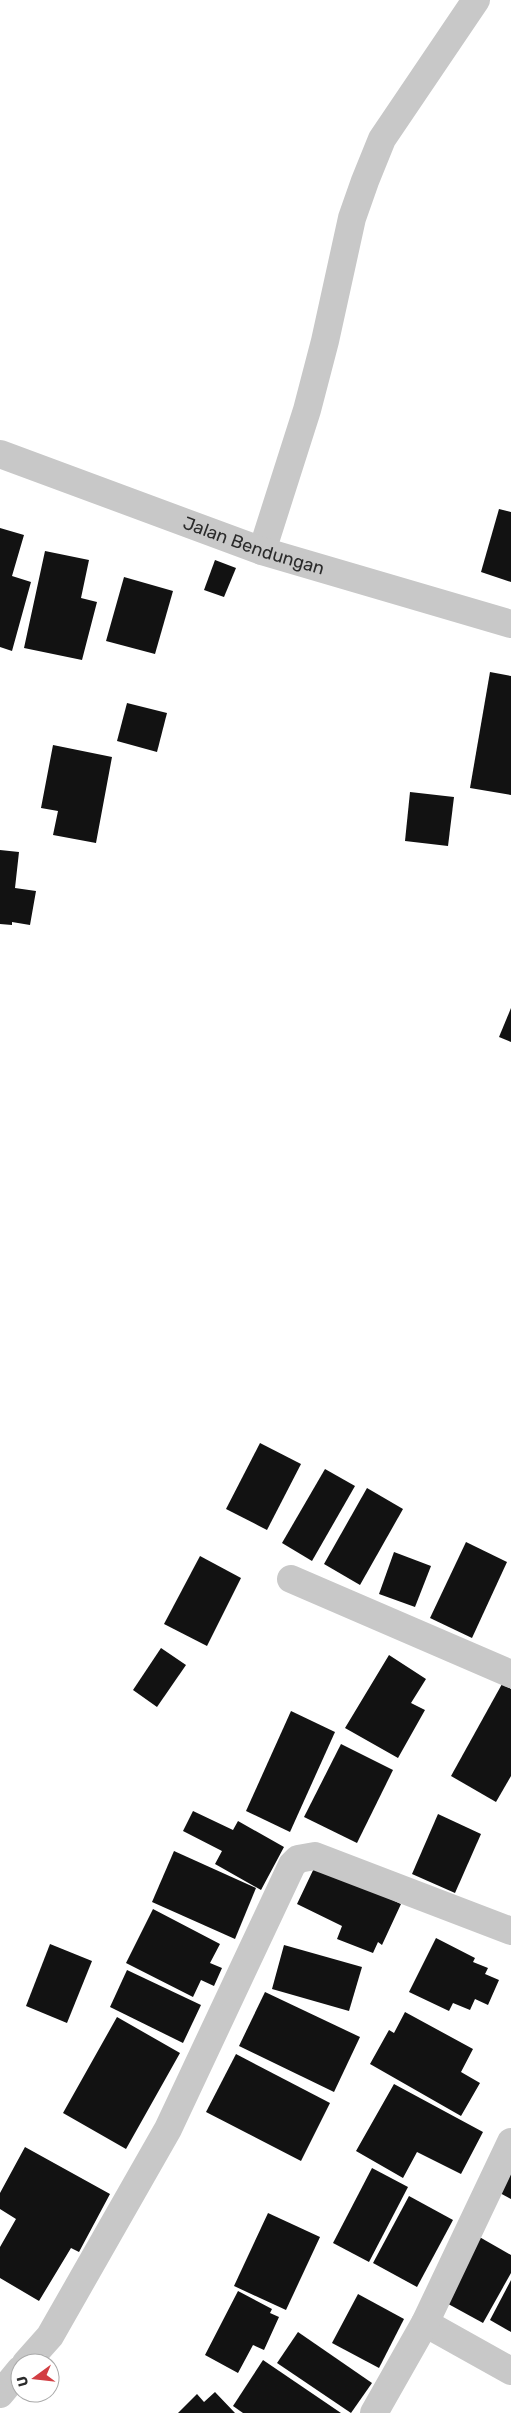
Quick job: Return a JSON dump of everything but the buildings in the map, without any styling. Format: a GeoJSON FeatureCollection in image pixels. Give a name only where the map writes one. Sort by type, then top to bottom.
{"type":"FeatureCollection","features":[{"type":"Feature","properties":{"kind":"street"},"geometry":{"type":"LineString","coordinates":[[262,550],[307,410],[325,341],[352,218],[365,181],[382,140],[476,0]]}},
{"type":"Feature","properties":{"kind":"street","name":"Jalan Bendungan"},"geometry":{"type":"LineString","coordinates":[[0,454],[262,550],[511,624]]}},
{"type":"Feature","properties":{"kind":"street"},"geometry":{"type":"LineString","coordinates":[[291,1579],[511,1674]]}},
{"type":"Feature","properties":{"kind":"street"},"geometry":{"type":"LineString","coordinates":[[35,2353],[50,2336],[168,2129],[288,1874],[298,1859],[315,1856],[511,1931]]}},
{"type":"Feature","properties":{"kind":"street"},"geometry":{"type":"LineString","coordinates":[[374,2413],[425,2323],[511,2142]]}},
{"type":"Feature","properties":{"kind":"street"},"geometry":{"type":"LineString","coordinates":[[425,2323],[511,2371]]}},
{"type":"Feature","properties":{"kind":"street"},"geometry":{"type":"LineString","coordinates":[[0,2394],[10,2382]]}}]}
